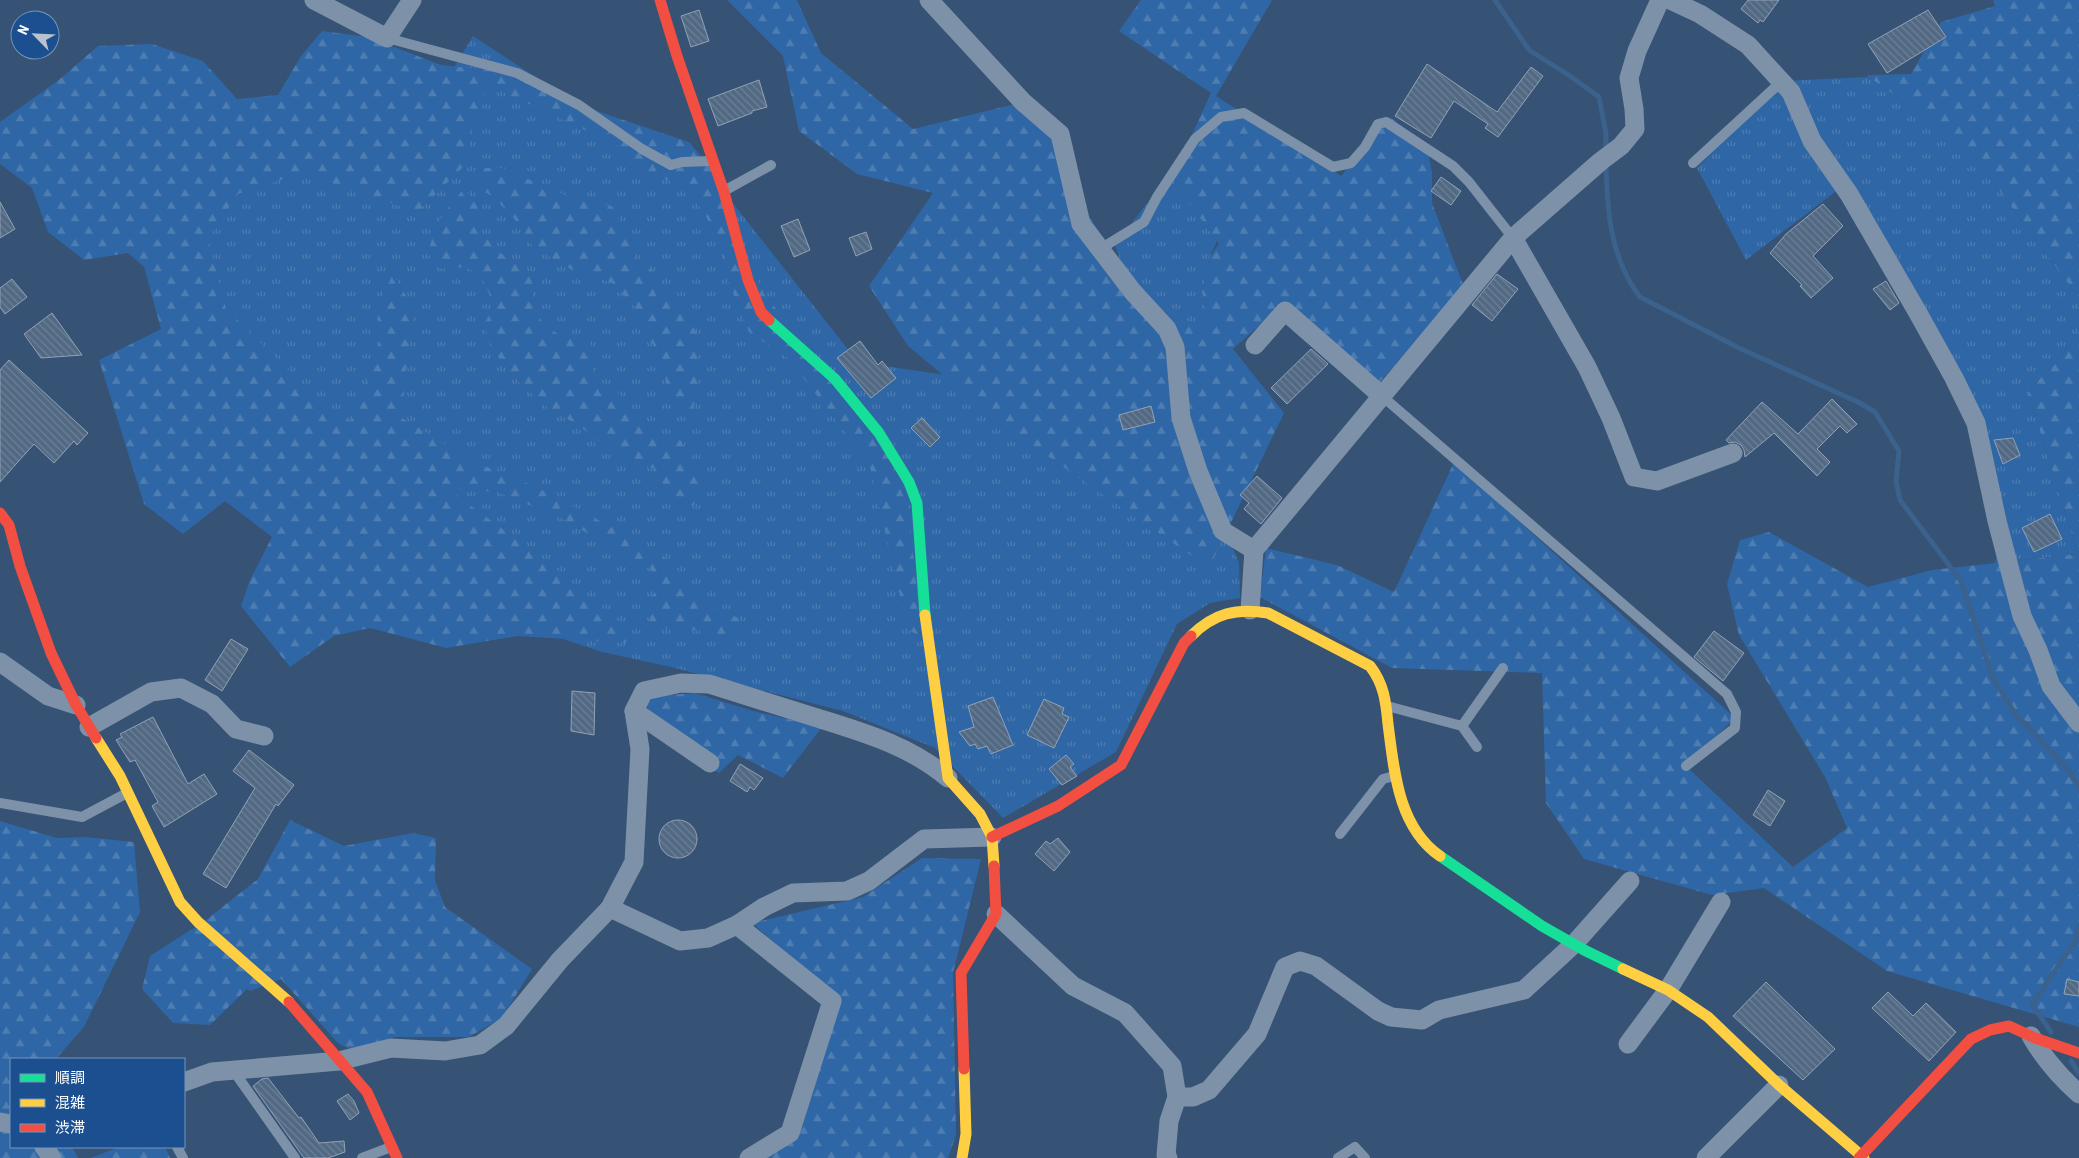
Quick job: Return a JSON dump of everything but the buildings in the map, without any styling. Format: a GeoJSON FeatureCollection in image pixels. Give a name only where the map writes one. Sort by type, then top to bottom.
{"type":"FeatureCollection","features":[{"type":"Feature","properties":{"kind":"street"},"geometry":{"type":"LineString","coordinates":[[314,0],[387,38],[412,0]]}},
{"type":"Feature","properties":{"kind":"street"},"geometry":{"type":"LineString","coordinates":[[660,0],[676,56],[724,192],[748,280],[761,312],[835,379],[879,434],[909,482],[917,503],[925,617],[948,778]]}},
{"type":"Feature","properties":{"kind":"street"},"geometry":{"type":"LineString","coordinates":[[929,0],[1023,102],[1060,134],[1081,224],[1133,292],[1167,329],[1175,347],[1181,418],[1198,471],[1223,531],[1254,550]]}},
{"type":"Feature","properties":{"kind":"street"},"geometry":{"type":"LineString","coordinates":[[1250,610],[1254,550],[1513,238],[1601,161],[1621,146],[1635,129],[1629,78],[1637,51],[1660,0]]}},
{"type":"Feature","properties":{"kind":"street"},"geometry":{"type":"LineString","coordinates":[[1670,0],[1700,14],[1748,45],[1791,92],[1812,141],[1850,194],[1918,313],[1976,422],[1997,521],[2022,616],[2038,650],[2051,686],[2079,723]]}},
{"type":"Feature","properties":{"kind":"street"},"geometry":{"type":"LineString","coordinates":[[1513,238],[1587,368],[1611,418],[1634,477],[1657,481],[1733,453]]}},
{"type":"Feature","properties":{"kind":"street"},"geometry":{"type":"LineString","coordinates":[[1256,345],[1285,311],[1382,396]]}},
{"type":"Feature","properties":{"kind":"street"},"geometry":{"type":"LineString","coordinates":[[0,513],[9,525],[20,566],[51,653],[76,705],[120,776],[180,902],[198,922],[288,1000],[367,1092],[398,1158]]}},
{"type":"Feature","properties":{"kind":"street"},"geometry":{"type":"LineString","coordinates":[[610,908],[680,941],[708,938],[737,925],[764,907],[793,893],[847,891],[869,881],[924,840],[992,837],[1058,806],[1121,765],[1184,642],[1202,625],[1224,613],[1250,610],[1268,613],[1370,666],[1378,676],[1384,690],[1395,775],[1407,816],[1419,837],[1436,853],[1507,904],[1574,944],[1668,990],[1708,1017],[1779,1085],[1862,1157],[1971,1038],[1990,1030],[2009,1026],[2076,1052]]}},
{"type":"Feature","properties":{"kind":"street"},"geometry":{"type":"LineString","coordinates":[[0,662],[48,696],[76,705]]}},
{"type":"Feature","properties":{"kind":"street"},"geometry":{"type":"LineString","coordinates":[[185,1082],[212,1072],[340,1061],[391,1048],[444,1051],[480,1045],[506,1026],[560,960],[610,908],[634,862],[640,749],[634,712],[644,691],[681,683],[709,684],[870,734],[911,752],[932,764],[948,778],[980,814],[992,837],[996,914],[961,973],[966,1134],[962,1158]]}},
{"type":"Feature","properties":{"kind":"street"},"geometry":{"type":"LineString","coordinates":[[89,727],[151,692],[181,688],[212,704],[236,730],[264,736]]}},
{"type":"Feature","properties":{"kind":"street"},"geometry":{"type":"LineString","coordinates":[[634,712],[710,763]]}},
{"type":"Feature","properties":{"kind":"street"},"geometry":{"type":"LineString","coordinates":[[1177,1096],[1193,1097],[1209,1090],[1257,1034],[1285,967],[1300,961],[1316,966],[1378,1011],[1391,1017],[1422,1020],[1439,1010],[1524,990],[1574,944],[1630,881]]}},
{"type":"Feature","properties":{"kind":"street"},"geometry":{"type":"LineString","coordinates":[[1628,1044],[1668,990],[1721,902]]}},
{"type":"Feature","properties":{"kind":"street"},"geometry":{"type":"LineString","coordinates":[[996,914],[1073,986],[1125,1013],[1172,1066],[1177,1096],[1169,1120],[1166,1154],[1168,1158]]}},
{"type":"Feature","properties":{"kind":"street"},"geometry":{"type":"LineString","coordinates":[[737,925],[832,1001],[790,1133],[749,1158]]}},
{"type":"Feature","properties":{"kind":"street"},"geometry":{"type":"LineString","coordinates":[[2039,1039],[2058,1075],[2079,1094]]}},
{"type":"Feature","properties":{"kind":"street"},"geometry":{"type":"LineString","coordinates":[[1706,1158],[1779,1085]]}},
{"type":"Feature","properties":{"kind":"lane"},"geometry":{"type":"LineString","coordinates":[[387,38],[517,72],[579,105],[642,148],[671,165],[682,162],[712,161]]}},
{"type":"Feature","properties":{"kind":"lane"},"geometry":{"type":"LineString","coordinates":[[1693,163],[1782,82]]}},
{"type":"Feature","properties":{"kind":"lane"},"geometry":{"type":"LineString","coordinates":[[1100,249],[1144,222],[1157,197],[1195,140],[1221,117],[1244,113],[1333,167],[1351,163],[1365,147],[1378,124],[1386,122],[1453,166],[1469,182],[1513,238]]}},
{"type":"Feature","properties":{"kind":"lane"},"geometry":{"type":"LineString","coordinates":[[724,192],[771,165]]}},
{"type":"Feature","properties":{"kind":"lane"},"geometry":{"type":"LineString","coordinates":[[1382,396],[1727,694],[1736,712],[1736,728],[1686,766]]}},
{"type":"Feature","properties":{"kind":"lane"},"geometry":{"type":"LineString","coordinates":[[1462,726],[1503,668]]}},
{"type":"Feature","properties":{"kind":"lane"},"geometry":{"type":"LineString","coordinates":[[1386,706],[1462,726],[1477,747]]}},
{"type":"Feature","properties":{"kind":"lane"},"geometry":{"type":"LineString","coordinates":[[1340,834],[1383,779],[1395,775]]}},
{"type":"Feature","properties":{"kind":"lane"},"geometry":{"type":"LineString","coordinates":[[0,803],[82,817],[128,792]]}},
{"type":"Feature","properties":{"kind":"lane"},"geometry":{"type":"LineString","coordinates":[[233,1070],[295,1158]]}},
{"type":"Feature","properties":{"kind":"lane"},"geometry":{"type":"LineString","coordinates":[[362,1158],[393,1147]]}},
{"type":"Feature","properties":{"kind":"lane"},"geometry":{"type":"LineString","coordinates":[[1338,1158],[1355,1147],[1366,1158]]}},
{"type":"Feature","properties":{"kind":"green space"},"geometry":{"type":"Polygon","coordinates":[[[727,0],[797,0],[821,53],[913,129],[1023,102],[1060,134],[1088,215],[1169,335],[1167,329],[1209,321],[1202,292],[1210,256],[1219,244],[1169,175],[1180,161],[1211,93],[1119,31],[1141,0],[1272,0],[1216,96],[1341,176],[1390,117],[1427,145],[1432,173],[1432,203],[1464,287],[1379,383],[1280,307],[1233,349],[1284,413],[1209,568],[1003,425],[908,346],[869,286],[933,193],[857,174],[799,131],[783,56],[727,0]]]}},
{"type":"Feature","properties":{"kind":"green space"},"geometry":{"type":"Polygon","coordinates":[[[1993,0],[2079,0],[2079,298],[1965,144],[1866,75],[1911,74],[1941,22],[1995,6],[1993,0]]]}},
{"type":"Feature","properties":{"kind":"green space"},"geometry":{"type":"Polygon","coordinates":[[[322,31],[368,37],[441,65],[517,73],[579,105],[689,142],[711,168],[764,294],[879,433],[908,508],[922,637],[908,630],[869,463],[789,359],[749,332],[729,283],[718,234],[685,186],[653,175],[619,146],[488,85],[473,125],[466,164],[418,212],[339,186],[307,171],[238,194],[208,238],[226,309],[326,406],[351,421],[379,348],[378,306],[393,274],[414,309],[405,376],[402,418],[475,462],[538,488],[662,554],[690,595],[740,619],[743,638],[689,629],[654,628],[643,606],[662,584],[651,570],[561,518],[497,492],[448,489],[545,560],[629,630],[626,643],[518,636],[446,648],[370,628],[334,636],[290,667],[241,606],[250,580],[272,537],[225,501],[183,534],[144,504],[99,360],[161,329],[144,267],[128,253],[84,260],[48,232],[32,188],[0,164],[0,122],[60,79],[98,46],[152,44],[203,61],[237,99],[278,95],[301,56],[322,31]]]}},
{"type":"Feature","properties":{"kind":"green space"},"geometry":{"type":"Polygon","coordinates":[[[473,36],[595,116],[724,192],[858,362],[986,381],[1205,480],[1239,563],[1240,598],[1210,603],[1177,624],[1116,752],[1003,818],[935,748],[843,711],[671,667],[602,652],[333,562],[157,278],[245,140],[423,118],[473,36]]]}},
{"type":"Feature","properties":{"kind":"green space"},"geometry":{"type":"Polygon","coordinates":[[[1869,77],[1965,144],[2079,298],[2079,335],[2028,392],[2078,554],[1995,563],[2002,530],[1975,401],[1843,186],[1746,260],[1697,168],[1782,81],[1869,77]]]}},
{"type":"Feature","properties":{"kind":"green space"},"geometry":{"type":"Polygon","coordinates":[[[478,168],[503,168],[570,197],[613,207],[637,260],[656,272],[691,321],[698,338],[696,376],[700,392],[690,413],[675,405],[649,334],[637,310],[612,283],[572,270],[533,247],[513,217],[492,196],[479,189],[478,168]]]}},
{"type":"Feature","properties":{"kind":"green space"},"geometry":{"type":"Polygon","coordinates":[[[1169,175],[1217,241],[1210,256],[1202,292],[1209,321],[1168,332],[1122,265],[1115,245],[1169,175]]]}},
{"type":"Feature","properties":{"kind":"green space"},"geometry":{"type":"Polygon","coordinates":[[[464,189],[480,207],[477,229],[503,255],[531,273],[533,296],[542,324],[563,337],[589,335],[594,357],[593,376],[620,395],[649,433],[678,436],[705,487],[693,506],[672,494],[648,462],[626,463],[577,424],[551,411],[519,382],[491,348],[484,324],[494,307],[482,280],[471,270],[453,267],[441,269],[429,254],[433,235],[441,218],[464,189]]]}},
{"type":"Feature","properties":{"kind":"green space"},"geometry":{"type":"Polygon","coordinates":[[[2079,335],[2079,1027],[1887,971],[1764,888],[1712,895],[1584,859],[1546,803],[1542,673],[1392,668],[1260,597],[1266,548],[1337,565],[1394,592],[1454,462],[1735,718],[1686,766],[1793,867],[1847,828],[1825,777],[1739,635],[1727,584],[1740,540],[1769,532],[1868,587],[1932,570],[2078,554],[2028,392],[2079,335]]]}},
{"type":"Feature","properties":{"kind":"green space"},"geometry":{"type":"Polygon","coordinates":[[[695,693],[753,711],[822,727],[783,778],[738,755],[719,773],[649,726],[647,701],[658,696],[695,693]]]}},
{"type":"Feature","properties":{"kind":"green space"},"geometry":{"type":"Polygon","coordinates":[[[290,820],[344,846],[413,833],[436,838],[435,880],[445,907],[532,969],[502,1018],[469,1037],[394,1037],[353,1051],[338,1043],[281,979],[250,991],[247,989],[210,1025],[173,1023],[142,989],[150,956],[206,920],[258,879],[290,820]]]}},
{"type":"Feature","properties":{"kind":"green space"},"geometry":{"type":"Polygon","coordinates":[[[0,821],[57,838],[85,837],[134,842],[140,912],[84,1027],[57,1058],[10,1058],[10,1148],[73,1148],[78,1158],[0,1158],[0,821]]]}},
{"type":"Feature","properties":{"kind":"green space"},"geometry":{"type":"Polygon","coordinates":[[[922,858],[981,859],[953,973],[956,1135],[948,1158],[766,1158],[794,1141],[840,1001],[752,923],[863,897],[922,858]]]}},
{"type":"Feature","properties":{"kind":"green space"},"geometry":{"type":"Polygon","coordinates":[[[116,1148],[165,1148],[170,1158],[91,1158],[116,1148]]]}},
{"type":"Feature","properties":{"kind":"waterway"},"geometry":{"type":"LineString","coordinates":[[1495,0],[1529,50],[1599,97],[1606,134],[1606,152]]}},
{"type":"Feature","properties":{"kind":"waterway"},"geometry":{"type":"LineString","coordinates":[[1606,163],[1609,216],[1616,250],[1630,282],[1640,297],[1739,348],[1858,402],[1875,412],[1899,451],[1896,481],[1900,500],[1961,581],[1993,678],[2014,712],[2070,772],[2079,787]]}},
{"type":"Feature","properties":{"kind":"waterway"},"geometry":{"type":"LineString","coordinates":[[2051,1032],[2032,1004],[2075,942],[2079,927]]}},
{"type":"Feature","properties":{"kind":"waterway"},"geometry":{"type":"LineString","coordinates":[[2071,1061],[2079,1073]]}},
{"type":"Feature","properties":{"kind":"traffic: fast"},"geometry":{"type":"LineString","coordinates":[[769,320],[835,379],[879,433],[909,482],[917,503],[925,615]]}},
{"type":"Feature","properties":{"kind":"traffic: fast"},"geometry":{"type":"LineString","coordinates":[[1440,856],[1542,926],[1584,950],[1623,969]]}},
{"type":"Feature","properties":{"kind":"traffic: slow"},"geometry":{"type":"LineString","coordinates":[[1191,636],[1208,622],[1226,614],[1246,611],[1268,613],[1370,666],[1384,694],[1400,796],[1415,830],[1426,844],[1440,856]]}},
{"type":"Feature","properties":{"kind":"traffic: slow"},"geometry":{"type":"LineString","coordinates":[[925,615],[948,778],[980,814],[992,837],[994,866]]}},
{"type":"Feature","properties":{"kind":"traffic: slow"},"geometry":{"type":"LineString","coordinates":[[96,738],[120,776],[180,902],[198,922],[289,1002]]}},
{"type":"Feature","properties":{"kind":"traffic: slow"},"geometry":{"type":"LineString","coordinates":[[1623,969],[1668,990],[1708,1017],[1779,1085],[1864,1158]]}},
{"type":"Feature","properties":{"kind":"traffic: slow"},"geometry":{"type":"LineString","coordinates":[[962,1158],[966,1134],[964,1069]]}},
{"type":"Feature","properties":{"kind":"traffic: jam"},"geometry":{"type":"LineString","coordinates":[[660,0],[677,56],[724,192],[748,280],[761,312],[769,320]]}},
{"type":"Feature","properties":{"kind":"traffic: jam"},"geometry":{"type":"LineString","coordinates":[[0,513],[9,525],[20,566],[51,653],[76,705],[96,738]]}},
{"type":"Feature","properties":{"kind":"traffic: jam"},"geometry":{"type":"LineString","coordinates":[[992,837],[1058,806],[1121,765],[1184,643],[1191,636]]}},
{"type":"Feature","properties":{"kind":"traffic: jam"},"geometry":{"type":"LineString","coordinates":[[964,1069],[961,973],[996,914],[994,866]]}},
{"type":"Feature","properties":{"kind":"traffic: jam"},"geometry":{"type":"LineString","coordinates":[[289,1002],[367,1092],[397,1158]]}},
{"type":"Feature","properties":{"kind":"traffic: jam"},"geometry":{"type":"LineString","coordinates":[[1859,1158],[1971,1039],[1990,1030],[2009,1026],[2035,1038],[2079,1053]]}}]}
